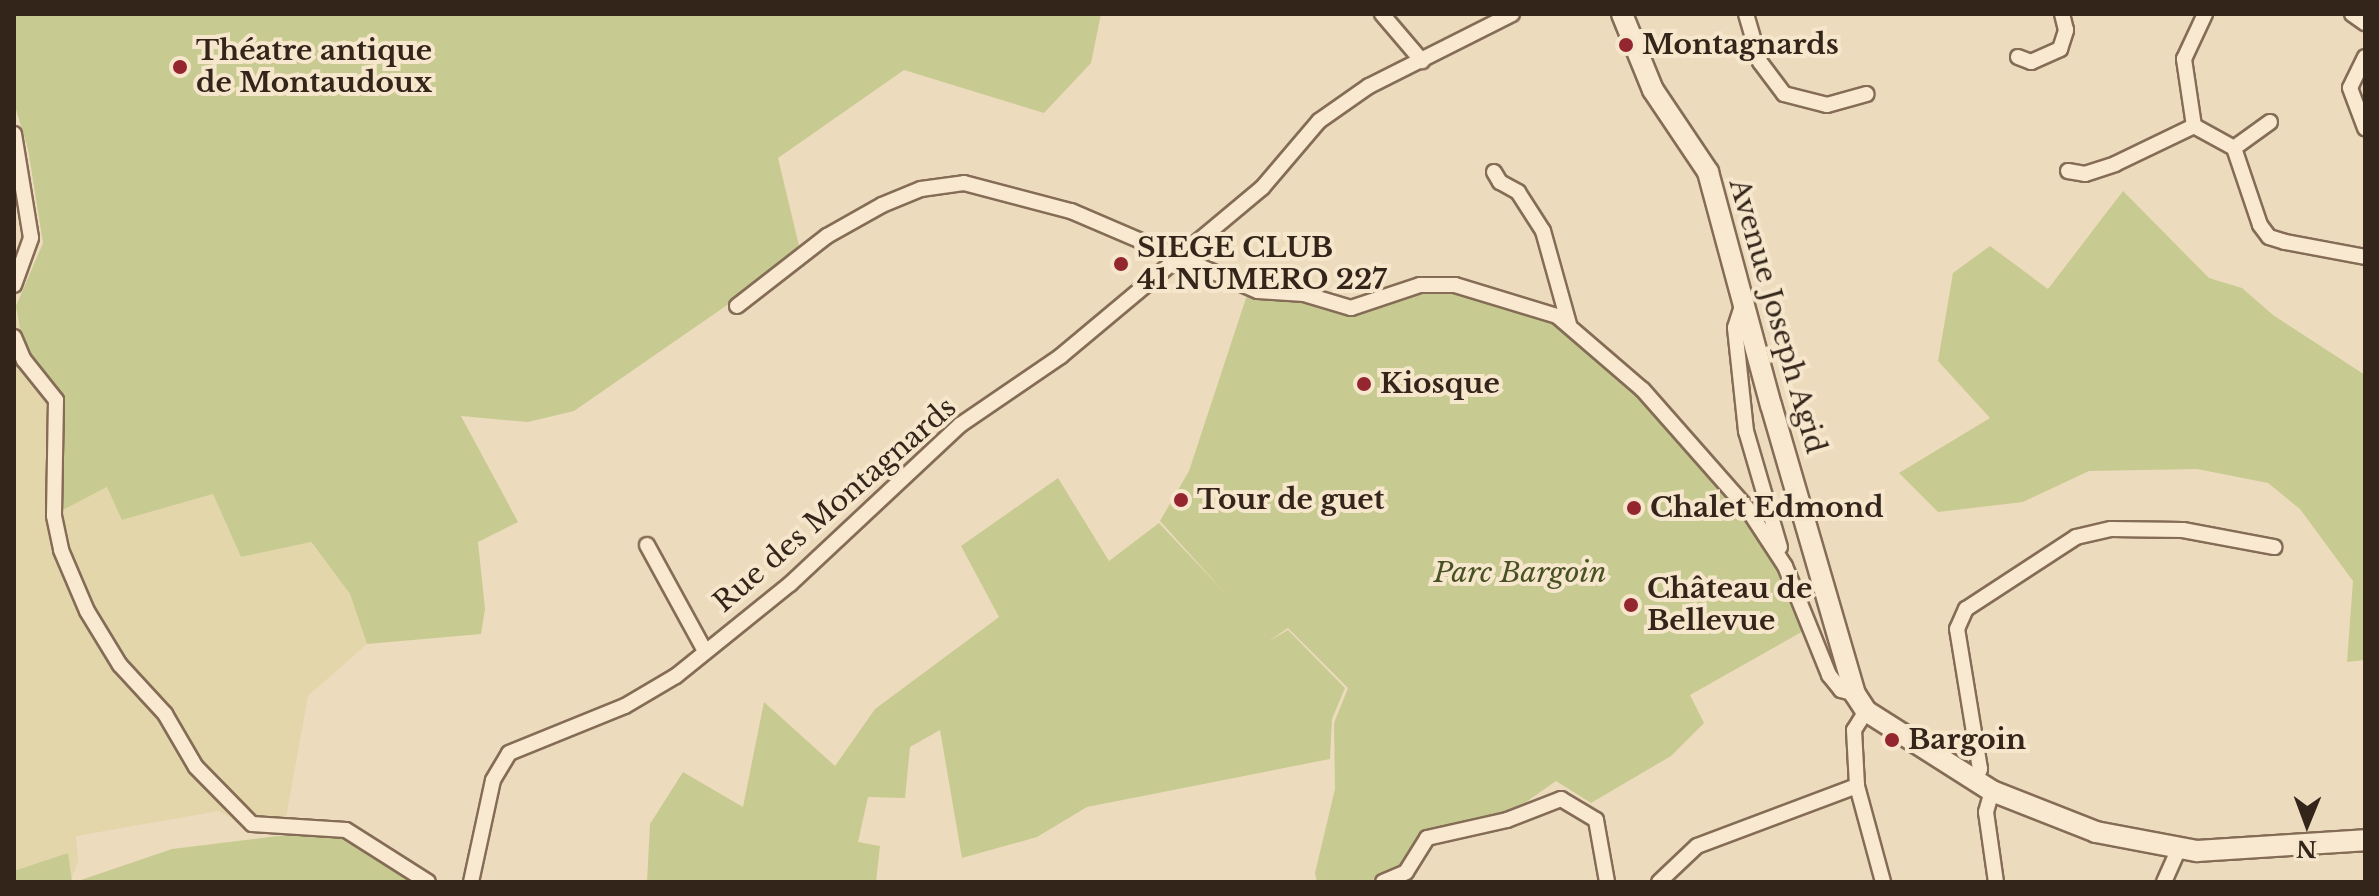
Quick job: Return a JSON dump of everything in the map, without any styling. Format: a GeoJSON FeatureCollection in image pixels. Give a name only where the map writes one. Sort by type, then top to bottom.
{"type":"FeatureCollection","features":[{"type":"Feature","properties":{"kind":"main road","name":"Avenue Joseph Agid"},"geometry":{"type":"LineString","coordinates":[[1622,14],[1653,90],[1708,172],[1860,703]]}},
{"type":"Feature","properties":{"kind":"main road"},"geometry":{"type":"LineString","coordinates":[[1860,703],[1983,786],[2096,832],[2178,850],[2365,840]]}},
{"type":"Feature","properties":{"kind":"street"},"geometry":{"type":"LineString","coordinates":[[1382,14],[1422,61]]}},
{"type":"Feature","properties":{"kind":"street","name":"Rue des Montagnards"},"geometry":{"type":"LineString","coordinates":[[471,882],[493,780],[509,753],[625,706],[676,676],[790,584],[960,425],[1061,356],[1159,277],[1177,257],[1262,188],[1319,121],[1369,86],[1512,14]]}},
{"type":"Feature","properties":{"kind":"street"},"geometry":{"type":"LineString","coordinates":[[1746,14],[1760,62],[1784,94],[1827,105],[1867,94]]}},
{"type":"Feature","properties":{"kind":"street"},"geometry":{"type":"LineString","coordinates":[[2018,57],[2031,62],[2060,49],[2066,30],[2062,14]]}},
{"type":"Feature","properties":{"kind":"street"},"geometry":{"type":"LineString","coordinates":[[2194,126],[2184,59],[2205,14]]}},
{"type":"Feature","properties":{"kind":"street"},"geometry":{"type":"LineString","coordinates":[[2352,14],[2365,23]]}},
{"type":"Feature","properties":{"kind":"street"},"geometry":{"type":"LineString","coordinates":[[2365,57],[2350,88],[2365,128]]}},
{"type":"Feature","properties":{"kind":"street"},"geometry":{"type":"LineString","coordinates":[[2234,148],[2270,122]]}},
{"type":"Feature","properties":{"kind":"street"},"geometry":{"type":"LineString","coordinates":[[2194,126],[2234,148],[2260,225],[2269,237],[2365,257]]}},
{"type":"Feature","properties":{"kind":"street"},"geometry":{"type":"LineString","coordinates":[[2068,171],[2085,174],[2115,164],[2194,126]]}},
{"type":"Feature","properties":{"kind":"street"},"geometry":{"type":"LineString","coordinates":[[14,134],[31,238],[14,285]]}},
{"type":"Feature","properties":{"kind":"street"},"geometry":{"type":"LineString","coordinates":[[1494,172],[1500,182],[1518,192],[1543,231],[1569,324]]}},
{"type":"Feature","properties":{"kind":"street"},"geometry":{"type":"LineString","coordinates":[[737,306],[827,236],[882,205],[921,189],[964,183],[1071,211],[1258,291],[1304,294],[1351,308],[1420,285],[1455,285],[1569,324],[1643,390],[1717,470],[1785,566]]}},
{"type":"Feature","properties":{"kind":"street"},"geometry":{"type":"LineString","coordinates":[[1743,302],[1735,328],[1746,431],[1785,566],[1829,675],[1841,690],[1860,703],[1854,730],[1857,786],[1883,882]]}},
{"type":"Feature","properties":{"kind":"street"},"geometry":{"type":"LineString","coordinates":[[14,337],[24,360],[56,400],[55,528],[87,611],[120,665],[165,714],[196,767],[252,824],[346,830],[428,882]]}},
{"type":"Feature","properties":{"kind":"street"},"geometry":{"type":"LineString","coordinates":[[1996,882],[1957,629],[1966,609],[2076,537],[2111,529],[2183,530],[2274,547]]}},
{"type":"Feature","properties":{"kind":"street"},"geometry":{"type":"LineString","coordinates":[[647,545],[705,651]]}},
{"type":"Feature","properties":{"kind":"street"},"geometry":{"type":"LineString","coordinates":[[1659,882],[1697,846],[1857,786]]}},
{"type":"Feature","properties":{"kind":"street"},"geometry":{"type":"LineString","coordinates":[[1383,882],[1406,872],[1427,838],[1507,820],[1561,799],[1596,820],[1607,882]]}},
{"type":"Feature","properties":{"kind":"street"},"geometry":{"type":"LineString","coordinates":[[2164,882],[2178,850]]}},
{"type":"Feature","properties":{"kind":"shaded area"},"geometry":{"type":"Polygon","coordinates":[[[14,306],[24,352],[62,394],[62,510],[108,487],[123,520],[213,494],[241,557],[310,542],[350,594],[367,644],[308,696],[285,823],[248,829],[219,811],[76,836],[78,862],[70,882],[14,882],[14,306]]]}},
{"type":"Feature","properties":{"kind":"green space"},"geometry":{"type":"Polygon","coordinates":[[[14,14],[1101,14],[1091,63],[1044,113],[904,70],[778,158],[801,254],[574,411],[528,422],[461,416],[518,522],[478,542],[485,609],[481,634],[367,644],[350,594],[311,542],[241,557],[213,494],[122,520],[107,487],[61,511],[62,394],[24,352],[16,306],[43,243],[28,149],[14,103],[14,14]]]}},
{"type":"Feature","properties":{"kind":"green space"},"geometry":{"type":"Polygon","coordinates":[[[2123,191],[2209,278],[2242,288],[2273,315],[2365,375],[2365,660],[2347,662],[2353,581],[2300,509],[2268,483],[2197,469],[2089,471],[2023,502],[1938,512],[1899,473],[1990,418],[1938,361],[1953,273],[1990,246],[2048,289],[2123,191]]]}},
{"type":"Feature","properties":{"kind":"green space","name":"Parc Bargoin"},"geometry":{"type":"Polygon","coordinates":[[[1442,291],[1473,296],[1556,324],[1597,352],[1713,474],[1773,555],[1807,629],[1690,695],[1704,723],[1671,756],[1591,803],[1556,781],[1519,807],[1493,817],[1427,830],[1407,867],[1367,882],[1317,882],[1315,873],[1335,789],[1334,723],[1348,688],[1288,628],[1269,641],[1288,630],[1345,688],[1332,719],[1330,759],[1087,807],[1037,837],[962,858],[940,730],[910,747],[905,798],[868,797],[858,842],[880,846],[876,882],[647,882],[650,824],[683,772],[743,807],[764,702],[835,766],[875,709],[999,617],[961,546],[1058,478],[1109,561],[1159,523],[1225,593],[1160,521],[1189,471],[1247,295],[1300,300],[1354,315],[1414,294],[1442,291]]]}},
{"type":"Feature","properties":{"kind":"green space"},"geometry":{"type":"Polygon","coordinates":[[[326,830],[347,836],[419,882],[75,882],[172,849],[326,830]]]}},
{"type":"Feature","properties":{"kind":"green space"},"geometry":{"type":"Polygon","coordinates":[[[68,853],[72,882],[14,882],[14,871],[68,853]]]}},
{"type":"Feature","properties":{"kind":"place","name":"Montagnards"},"geometry":{"type":"Point","coordinates":[1626,45]}},
{"type":"Feature","properties":{"kind":"place","name":"Théatre antique de Montaudoux"},"geometry":{"type":"Point","coordinates":[180,67]}},
{"type":"Feature","properties":{"kind":"place","name":"SIEGE CLUB 41 NUMERO 227"},"geometry":{"type":"Point","coordinates":[1121,264]}},
{"type":"Feature","properties":{"kind":"place","name":"Kiosque"},"geometry":{"type":"Point","coordinates":[1364,384]}},
{"type":"Feature","properties":{"kind":"place","name":"Tour de guet"},"geometry":{"type":"Point","coordinates":[1181,500]}},
{"type":"Feature","properties":{"kind":"place","name":"Chalet Edmond"},"geometry":{"type":"Point","coordinates":[1634,508]}},
{"type":"Feature","properties":{"kind":"place","name":"Château de Bellevue"},"geometry":{"type":"Point","coordinates":[1631,605]}},
{"type":"Feature","properties":{"kind":"place","name":"Bargoin"},"geometry":{"type":"Point","coordinates":[1892,740]}}]}
